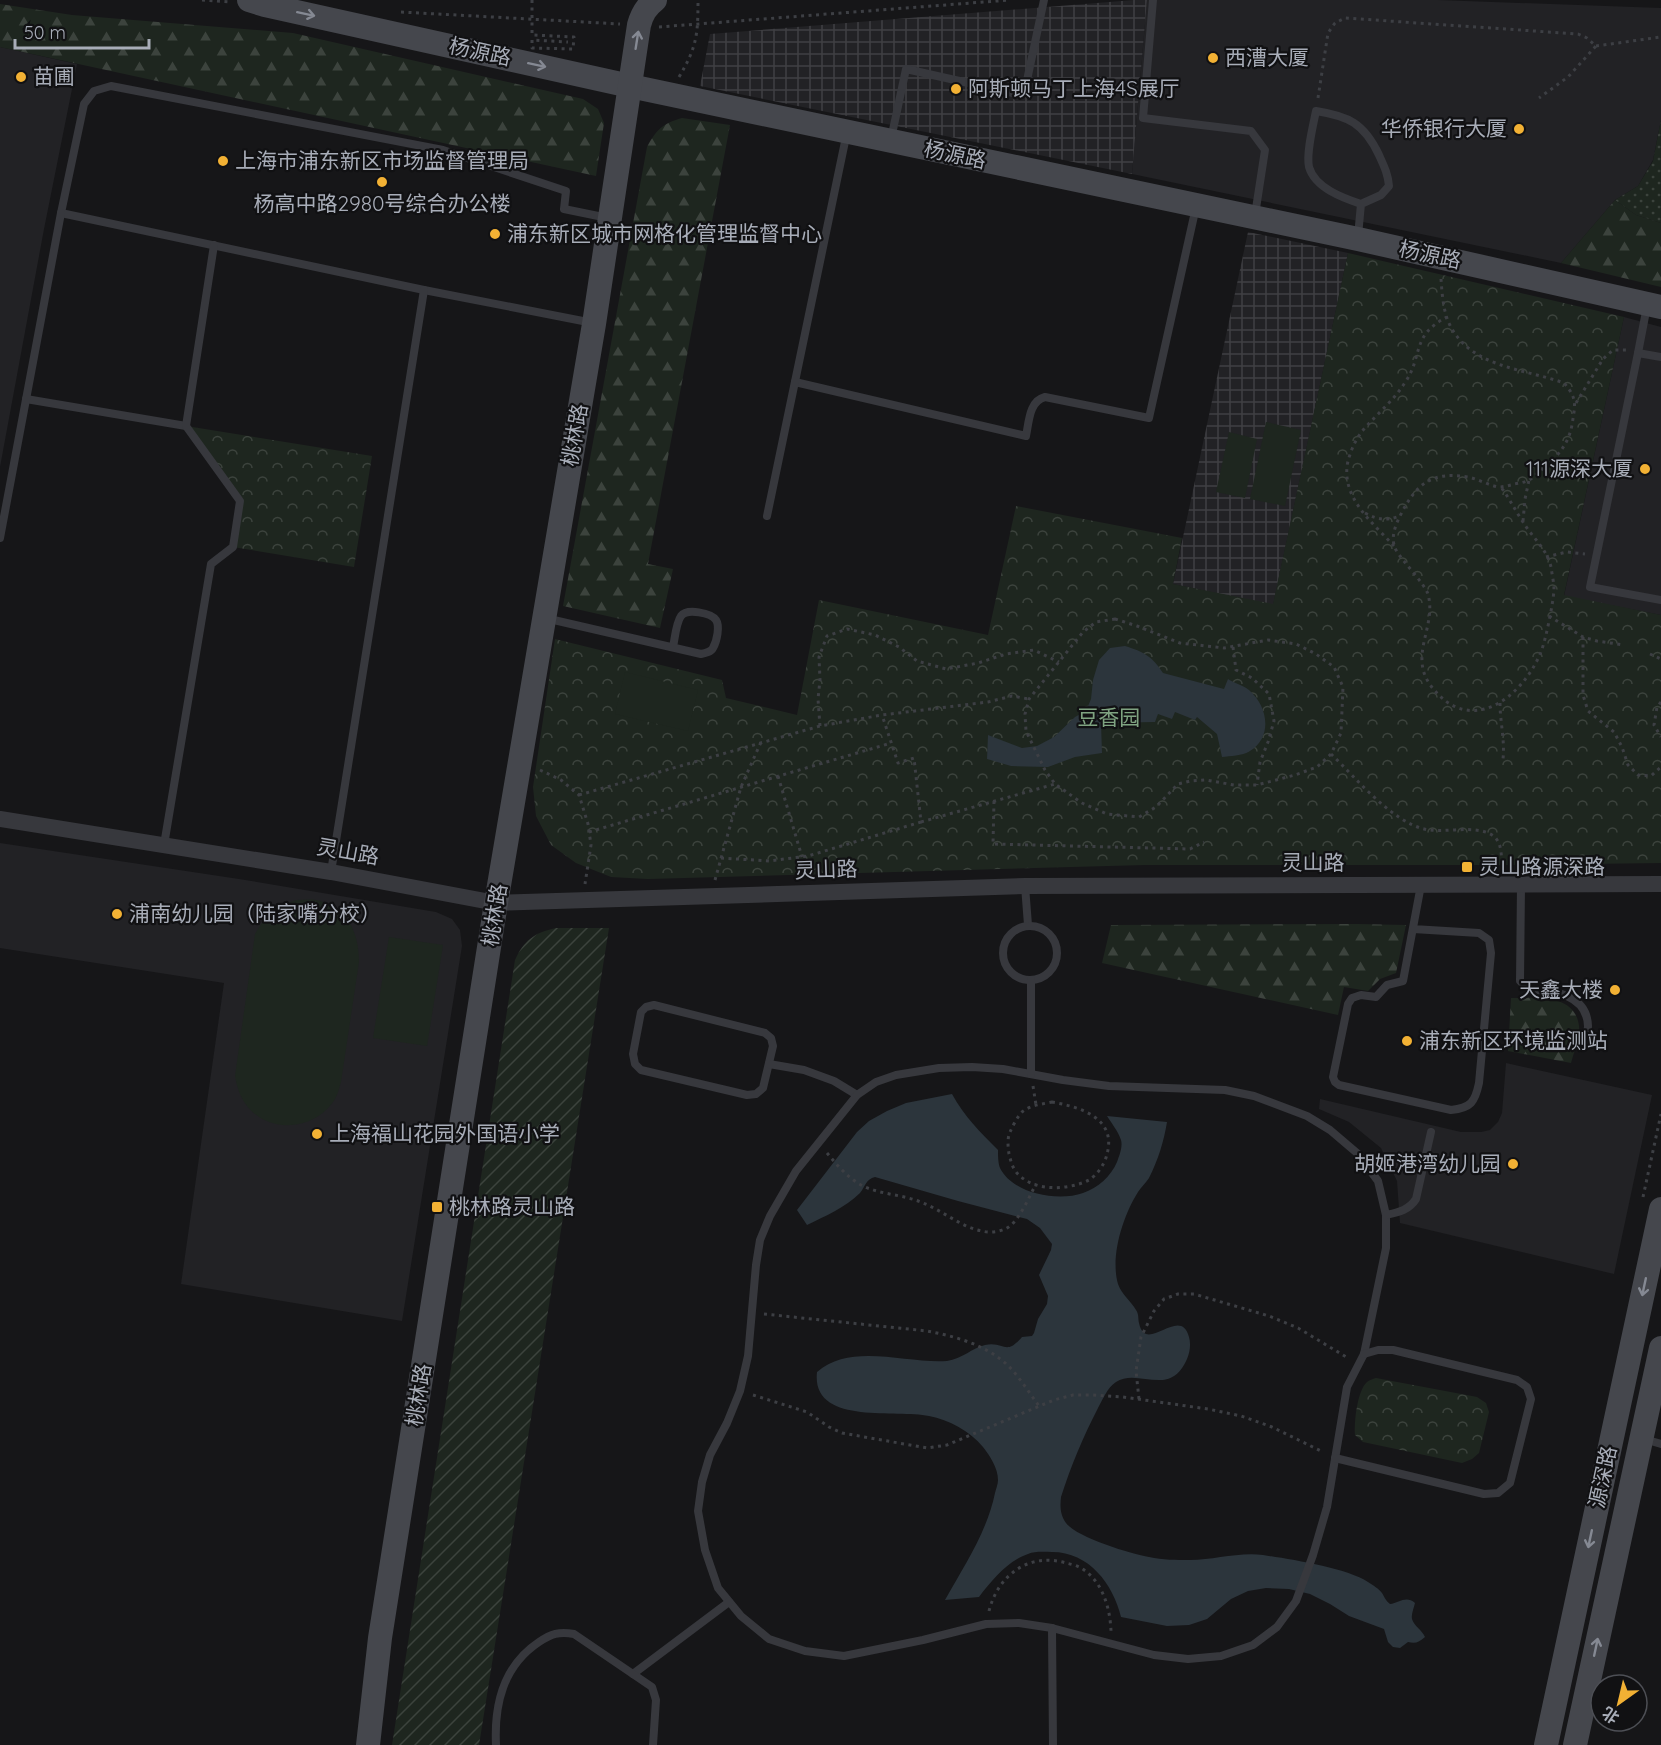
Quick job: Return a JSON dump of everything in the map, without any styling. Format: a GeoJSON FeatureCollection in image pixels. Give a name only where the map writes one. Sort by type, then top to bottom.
{"type":"FeatureCollection","features":[{"type":"Feature","properties":{"kind":"street"},"geometry":{"type":"LineString","coordinates":[[639,25],[648,5],[655,0]]}},
{"type":"Feature","properties":{"kind":"street","name":"杨源路"},"geometry":{"type":"LineString","coordinates":[[242,1],[630,86],[1358,239],[1654,306]]}},
{"type":"Feature","properties":{"kind":"street","name":"桃林路"},"geometry":{"type":"LineString","coordinates":[[368,1745],[380,1638],[496,903],[594,324],[639,25]]}},
{"type":"Feature","properties":{"kind":"street","name":"灵山路"},"geometry":{"type":"LineString","coordinates":[[0,819],[331,872],[496,903],[1025,886],[1661,884]]}},
{"type":"Feature","properties":{"kind":"street","name":"源深路"},"geometry":{"type":"LineString","coordinates":[[1546,1745],[1661,1209]]}},
{"type":"Feature","properties":{"kind":"street","name":"源深路"},"geometry":{"type":"LineString","coordinates":[[1575,1745],[1651,1441],[1661,1348]]}},
{"type":"Feature","properties":{"kind":"lane"},"geometry":{"type":"LineString","coordinates":[[891,141],[906,69],[1013,93],[1021,91],[1026,85],[1044,0]]}},
{"type":"Feature","properties":{"kind":"lane"},"geometry":{"type":"LineString","coordinates":[[1153,0],[1143,118],[1251,131],[1265,150],[1255,218]]}},
{"type":"Feature","properties":{"kind":"lane"},"geometry":{"type":"LineString","coordinates":[[0,538],[61,213],[84,104],[94,91],[111,86],[443,150],[566,191],[564,209],[610,218]]}},
{"type":"Feature","properties":{"kind":"lane"},"geometry":{"type":"LineString","coordinates":[[1316,111],[1337,114],[1351,120],[1365,131],[1375,145],[1388,174],[1389,186],[1381,195],[1361,204],[1338,195],[1326,187],[1316,179],[1310,169],[1308,159],[1316,111]]}},
{"type":"Feature","properties":{"kind":"lane"},"geometry":{"type":"LineString","coordinates":[[766,516],[848,132]]}},
{"type":"Feature","properties":{"kind":"lane"},"geometry":{"type":"LineString","coordinates":[[1358,239],[1361,204]]}},
{"type":"Feature","properties":{"kind":"lane"},"geometry":{"type":"LineString","coordinates":[[795,382],[1026,436],[1033,404],[1045,397],[1149,418],[1196,205]]}},
{"type":"Feature","properties":{"kind":"lane"},"geometry":{"type":"LineString","coordinates":[[61,213],[594,324]]}},
{"type":"Feature","properties":{"kind":"lane"},"geometry":{"type":"LineString","coordinates":[[164,845],[211,564],[233,547],[240,501],[186,426],[214,245]]}},
{"type":"Feature","properties":{"kind":"lane"},"geometry":{"type":"LineString","coordinates":[[331,872],[424,290]]}},
{"type":"Feature","properties":{"kind":"lane"},"geometry":{"type":"LineString","coordinates":[[1654,306],[1638,352],[1590,586],[1661,600]]}},
{"type":"Feature","properties":{"kind":"lane"},"geometry":{"type":"LineString","coordinates":[[1638,352],[1661,357]]}},
{"type":"Feature","properties":{"kind":"lane"},"geometry":{"type":"LineString","coordinates":[[26,399],[186,426]]}},
{"type":"Feature","properties":{"kind":"lane"},"geometry":{"type":"LineString","coordinates":[[544,618],[673,648],[701,654],[713,648],[718,628],[716,621],[711,616],[685,613],[680,617],[673,648]]}},
{"type":"Feature","properties":{"kind":"lane"},"geometry":{"type":"LineString","coordinates":[[1413,929],[1479,933],[1489,940],[1491,953],[1479,1083],[1473,1102],[1464,1109],[1451,1110],[1339,1085],[1333,1077],[1348,1004],[1352,998],[1361,995],[1376,997],[1387,985],[1403,981],[1421,885]]}},
{"type":"Feature","properties":{"kind":"lane"},"geometry":{"type":"LineString","coordinates":[[1521,885],[1520,981],[1529,990],[1557,991],[1572,997],[1583,1010],[1588,1025],[1586,1040]]}},
{"type":"Feature","properties":{"kind":"lane"},"geometry":{"type":"LineString","coordinates":[[1025,886],[1028,925]]}},
{"type":"Feature","properties":{"kind":"lane"},"geometry":{"type":"LineString","coordinates":[[1028,925],[1045,929],[1056,943],[1058,951],[1053,968],[1047,974],[1031,980],[1021,979],[1013,974],[1003,958],[1005,940],[1011,932],[1028,925]]}},
{"type":"Feature","properties":{"kind":"lane"},"geometry":{"type":"LineString","coordinates":[[1031,980],[1031,1074]]}},
{"type":"Feature","properties":{"kind":"lane"},"geometry":{"type":"LineString","coordinates":[[654,1005],[765,1033],[771,1038],[773,1046],[769,1064],[763,1089],[756,1094],[747,1095],[641,1070],[634,1064],[633,1054],[641,1012],[646,1007],[654,1005]]}},
{"type":"Feature","properties":{"kind":"lane"},"geometry":{"type":"LineString","coordinates":[[769,1064],[804,1070],[834,1081],[857,1095]]}},
{"type":"Feature","properties":{"kind":"lane"},"geometry":{"type":"LineString","coordinates":[[939,1068],[1003,1069],[1031,1074],[1109,1086],[1225,1090],[1254,1096],[1307,1116],[1330,1130],[1357,1153],[1378,1181],[1386,1215],[1386,1248],[1364,1354],[1347,1387],[1327,1507],[1296,1601],[1278,1627],[1253,1645],[1221,1656],[1188,1659],[1154,1655],[1052,1628],[1019,1623],[986,1624],[844,1656],[806,1651],[769,1640],[741,1616],[718,1588],[705,1550],[698,1511],[702,1482],[710,1455],[727,1423],[740,1391],[748,1356],[760,1240],[770,1216],[796,1171],[857,1095],[876,1082],[896,1075],[939,1068]]}},
{"type":"Feature","properties":{"kind":"lane"},"geometry":{"type":"LineString","coordinates":[[1386,1215],[1404,1210],[1416,1199],[1431,1132]]}},
{"type":"Feature","properties":{"kind":"lane"},"geometry":{"type":"LineString","coordinates":[[1335,1458],[1484,1494],[1498,1493],[1510,1484],[1531,1400],[1527,1387],[1517,1380],[1393,1350],[1378,1350],[1364,1354]]}},
{"type":"Feature","properties":{"kind":"lane"},"geometry":{"type":"LineString","coordinates":[[633,1674],[729,1602]]}},
{"type":"Feature","properties":{"kind":"lane"},"geometry":{"type":"LineString","coordinates":[[1052,1628],[1053,1745]]}},
{"type":"Feature","properties":{"kind":"lane"},"geometry":{"type":"LineString","coordinates":[[496,1745],[495,1728],[498,1703],[504,1683],[515,1662],[552,1634],[563,1631],[574,1634],[652,1687],[655,1692],[656,1711],[653,1745]]}},
{"type":"Feature","properties":{"kind":"path"},"geometry":{"type":"LineString","coordinates":[[202,0],[242,1]]}},
{"type":"Feature","properties":{"kind":"path"},"geometry":{"type":"LineString","coordinates":[[532,0],[532,35],[574,37],[573,48],[532,48],[532,40],[567,42]]}},
{"type":"Feature","properties":{"kind":"path"},"geometry":{"type":"LineString","coordinates":[[669,94],[690,60],[695,46],[698,0]]}},
{"type":"Feature","properties":{"kind":"path"},"geometry":{"type":"LineString","coordinates":[[394,12],[660,27],[1010,0]]}},
{"type":"Feature","properties":{"kind":"path"},"geometry":{"type":"LineString","coordinates":[[1316,111],[1328,33],[1335,23],[1345,18],[1578,34],[1596,46]]}},
{"type":"Feature","properties":{"kind":"path"},"geometry":{"type":"LineString","coordinates":[[1539,98],[1568,77],[1596,46],[1661,37]]}},
{"type":"Feature","properties":{"kind":"path"},"geometry":{"type":"LineString","coordinates":[[1438,257],[1447,317],[1461,342],[1475,354],[1491,363],[1564,383],[1572,392],[1576,403]]}},
{"type":"Feature","properties":{"kind":"path"},"geometry":{"type":"LineString","coordinates":[[1447,317],[1433,324],[1422,337],[1405,384],[1362,431],[1351,450],[1346,473],[1350,493],[1362,511],[1395,548],[1428,593],[1430,615],[1421,653],[1423,672],[1432,687],[1447,702],[1467,711],[1485,710],[1515,692],[1540,652],[1554,590],[1550,564],[1541,545],[1523,523],[1513,503],[1500,487]]}},
{"type":"Feature","properties":{"kind":"path"},"geometry":{"type":"LineString","coordinates":[[1395,548],[1393,532],[1400,516],[1414,492],[1427,481],[1447,476],[1469,477],[1500,487],[1529,480],[1557,457],[1570,435],[1576,403],[1603,359],[1613,350],[1638,352]]}},
{"type":"Feature","properties":{"kind":"path"},"geometry":{"type":"LineString","coordinates":[[1523,523],[1529,480]]}},
{"type":"Feature","properties":{"kind":"path"},"geometry":{"type":"LineString","coordinates":[[1362,511],[1376,519],[1388,520],[1400,516]]}},
{"type":"Feature","properties":{"kind":"path"},"geometry":{"type":"LineString","coordinates":[[1546,557],[1567,552],[1580,552],[1596,557]]}},
{"type":"Feature","properties":{"kind":"path"},"geometry":{"type":"LineString","coordinates":[[1549,616],[1582,637],[1624,645]]}},
{"type":"Feature","properties":{"kind":"path"},"geometry":{"type":"LineString","coordinates":[[1114,619],[1180,643],[1233,647],[1268,640],[1296,644],[1316,654],[1334,667],[1343,687],[1341,733],[1331,754],[1317,767],[1257,785],[1234,785],[1206,780],[1178,784],[1156,807],[1139,817],[1107,814],[1082,803],[1055,784],[1045,770],[1026,732],[1025,714],[1029,699],[1083,632],[1096,622],[1114,619]]}},
{"type":"Feature","properties":{"kind":"path"},"geometry":{"type":"LineString","coordinates":[[820,726],[819,657],[827,636],[847,629],[875,635],[899,647],[917,661],[946,669],[978,663],[1006,654],[1034,651],[1059,662]]}},
{"type":"Feature","properties":{"kind":"path"},"geometry":{"type":"LineString","coordinates":[[1582,637],[1583,695],[1588,711],[1614,732],[1628,765],[1638,775],[1651,776],[1661,767]]}},
{"type":"Feature","properties":{"kind":"path"},"geometry":{"type":"LineString","coordinates":[[1233,647],[1236,670],[1252,678],[1269,694],[1274,721],[1260,762],[1257,785]]}},
{"type":"Feature","properties":{"kind":"path"},"geometry":{"type":"LineString","coordinates":[[1650,654],[1661,659]]}},
{"type":"Feature","properties":{"kind":"path"},"geometry":{"type":"LineString","coordinates":[[579,795],[820,726],[882,714],[988,702],[1012,696],[1029,699]]}},
{"type":"Feature","properties":{"kind":"path"},"geometry":{"type":"LineString","coordinates":[[1661,702],[1657,707],[1654,725],[1661,737]]}},
{"type":"Feature","properties":{"kind":"path"},"geometry":{"type":"LineString","coordinates":[[1500,703],[1503,759]]}},
{"type":"Feature","properties":{"kind":"path"},"geometry":{"type":"LineString","coordinates":[[882,714],[898,763],[914,758],[921,822]]}},
{"type":"Feature","properties":{"kind":"path"},"geometry":{"type":"LineString","coordinates":[[710,896],[741,787],[761,742]]}},
{"type":"Feature","properties":{"kind":"path"},"geometry":{"type":"LineString","coordinates":[[589,832],[891,743]]}},
{"type":"Feature","properties":{"kind":"path"},"geometry":{"type":"LineString","coordinates":[[1331,754],[1382,804],[1409,824],[1426,830],[1484,831],[1495,837],[1500,845],[1502,885]]}},
{"type":"Feature","properties":{"kind":"path"},"geometry":{"type":"LineString","coordinates":[[520,762],[561,780],[579,795],[591,845],[582,900]]}},
{"type":"Feature","properties":{"kind":"path"},"geometry":{"type":"LineString","coordinates":[[778,776],[802,857]]}},
{"type":"Feature","properties":{"kind":"path"},"geometry":{"type":"LineString","coordinates":[[721,858],[769,861],[802,857],[1055,784]]}},
{"type":"Feature","properties":{"kind":"path"},"geometry":{"type":"LineString","coordinates":[[994,801],[993,844],[1190,849],[1204,842]]}},
{"type":"Feature","properties":{"kind":"path"},"geometry":{"type":"LineString","coordinates":[[1052,1102],[1072,1105],[1090,1113],[1101,1123],[1108,1136],[1107,1158],[1100,1170],[1091,1179],[1075,1185],[1058,1188],[1036,1184],[1019,1175],[1012,1165],[1009,1151],[1008,1138],[1014,1123],[1022,1112],[1036,1105],[1052,1102]]}},
{"type":"Feature","properties":{"kind":"path"},"geometry":{"type":"LineString","coordinates":[[831,1158],[849,1177],[868,1188],[923,1203],[982,1232],[1006,1229],[1015,1221],[1036,1184]]}},
{"type":"Feature","properties":{"kind":"path"},"geometry":{"type":"LineString","coordinates":[[1139,1399],[1136,1371],[1138,1351],[1146,1325],[1164,1299],[1178,1294],[1194,1294],[1269,1316],[1298,1328],[1359,1365]]}},
{"type":"Feature","properties":{"kind":"path"},"geometry":{"type":"LineString","coordinates":[[753,1312],[927,1331],[951,1336],[974,1344],[996,1356],[1013,1371],[1040,1406]]}},
{"type":"Feature","properties":{"kind":"path"},"geometry":{"type":"LineString","coordinates":[[740,1391],[807,1412],[842,1433],[927,1448],[963,1439],[1040,1406],[1073,1395],[1123,1397],[1241,1416],[1304,1442],[1335,1458]]}},
{"type":"Feature","properties":{"kind":"path"},"geometry":{"type":"LineString","coordinates":[[986,1624],[993,1595],[1013,1573],[1023,1565],[1037,1560],[1058,1560],[1079,1566],[1097,1584],[1104,1595],[1108,1607],[1112,1645]]}},
{"type":"Feature","properties":{"kind":"shaded area"},"geometry":{"type":"Polygon","coordinates":[[[1147,0],[1438,0],[1661,8],[1661,120],[1653,160],[1638,186],[1615,200],[1561,263],[1132,174],[1147,0]]]}},
{"type":"Feature","properties":{"kind":"shaded area"},"geometry":{"type":"Polygon","coordinates":[[[1147,0],[1132,174],[700,86],[710,34],[1147,0]]]}},
{"type":"Feature","properties":{"kind":"shaded area"},"geometry":{"type":"Polygon","coordinates":[[[0,47],[77,64],[0,467],[0,47]]]}},
{"type":"Feature","properties":{"kind":"shaded area"},"geometry":{"type":"Polygon","coordinates":[[[1248,232],[1348,253],[1273,605],[1173,584],[1248,232]]]}},
{"type":"Feature","properties":{"kind":"shaded area"},"geometry":{"type":"Polygon","coordinates":[[[1624,317],[1661,327],[1661,615],[1564,596],[1624,317]]]}},
{"type":"Feature","properties":{"kind":"shaded area"},"geometry":{"type":"Polygon","coordinates":[[[1125,646],[1147,655],[1163,673],[1224,689],[1228,679],[1249,690],[1264,713],[1265,730],[1262,738],[1250,751],[1236,756],[1222,757],[1217,734],[1197,717],[1195,720],[1175,712],[1172,719],[1158,714],[1155,722],[1101,723],[1102,753],[1075,757],[1048,767],[1011,766],[987,759],[988,735],[1022,748],[1037,746],[1054,737],[1075,717],[1086,711],[1091,699],[1093,680],[1099,660],[1110,648],[1125,646]]]}},
{"type":"Feature","properties":{"kind":"shaded area","name":"上海福山花园外国语小学"},"geometry":{"type":"Polygon","coordinates":[[[0,843],[239,879],[436,912],[452,919],[460,930],[462,946],[402,1321],[181,1284],[224,983],[0,948],[0,843]]]}},
{"type":"Feature","properties":{"kind":"shaded area","name":"胡姬港湾幼儿园"},"geometry":{"type":"Polygon","coordinates":[[[1506,1063],[1652,1095],[1614,1274],[1400,1223],[1397,1181],[1381,1148],[1349,1122],[1319,1109],[1320,1099],[1461,1132],[1490,1130],[1498,1122],[1502,1113],[1506,1063]]]}},
{"type":"Feature","properties":{"kind":"shaded area"},"geometry":{"type":"Polygon","coordinates":[[[952,1094],[967,1117],[998,1150],[999,1166],[1006,1177],[1025,1190],[1049,1196],[1073,1196],[1083,1193],[1099,1185],[1108,1177],[1119,1157],[1121,1143],[1107,1116],[1167,1122],[1160,1150],[1149,1178],[1139,1190],[1123,1224],[1117,1249],[1116,1273],[1120,1288],[1137,1312],[1143,1332],[1151,1334],[1170,1327],[1181,1326],[1189,1337],[1189,1354],[1180,1371],[1172,1377],[1163,1380],[1125,1378],[1113,1384],[1108,1390],[1082,1441],[1061,1497],[1061,1510],[1066,1523],[1081,1534],[1104,1544],[1154,1558],[1190,1560],[1263,1555],[1346,1572],[1376,1587],[1390,1604],[1406,1600],[1415,1603],[1412,1619],[1425,1637],[1417,1642],[1408,1642],[1400,1648],[1393,1647],[1388,1642],[1384,1629],[1349,1616],[1310,1594],[1289,1589],[1266,1588],[1248,1591],[1231,1599],[1207,1619],[1189,1625],[1167,1626],[1121,1617],[1112,1593],[1097,1572],[1088,1564],[1065,1553],[1031,1553],[1007,1566],[979,1597],[945,1600],[974,1548],[991,1507],[998,1480],[991,1458],[972,1436],[944,1420],[914,1414],[858,1412],[841,1408],[827,1401],[819,1389],[817,1372],[831,1363],[863,1356],[947,1361],[985,1345],[1008,1347],[1022,1337],[1032,1336],[1047,1304],[1048,1296],[1039,1275],[1052,1244],[1040,1228],[1027,1219],[875,1177],[868,1181],[860,1193],[848,1203],[807,1225],[797,1210],[857,1132],[869,1121],[906,1103],[952,1094]]]}},
{"type":"Feature","properties":{"kind":"green space"},"geometry":{"type":"Polygon","coordinates":[[[0,4],[72,15],[293,33],[583,99],[598,109],[604,123],[596,176],[0,47],[0,4]]]}},
{"type":"Feature","properties":{"kind":"green space"},"geometry":{"type":"Polygon","coordinates":[[[682,118],[730,125],[648,564],[673,569],[660,628],[563,606],[647,147],[661,128],[682,118]]]}},
{"type":"Feature","properties":{"kind":"green space"},"geometry":{"type":"Polygon","coordinates":[[[1661,120],[1661,223],[1636,215],[1615,200],[1638,186],[1653,161],[1661,120]]]}},
{"type":"Feature","properties":{"kind":"green space"},"geometry":{"type":"Polygon","coordinates":[[[1615,200],[1636,215],[1661,223],[1661,287],[1561,263],[1615,200]]]}},
{"type":"Feature","properties":{"kind":"green space","name":"豆香园"},"geometry":{"type":"Polygon","coordinates":[[[1348,253],[1624,317],[1564,595],[1661,615],[1661,863],[1144,865],[648,879],[611,877],[576,863],[551,845],[536,816],[533,787],[555,639],[722,680],[726,698],[797,715],[819,600],[988,635],[1016,506],[1182,538],[1173,584],[1273,604],[1348,253]]]}},
{"type":"Feature","properties":{"kind":"green space"},"geometry":{"type":"Polygon","coordinates":[[[1266,422],[1301,430],[1285,506],[1250,499],[1266,422]]]}},
{"type":"Feature","properties":{"kind":"green space"},"geometry":{"type":"Polygon","coordinates":[[[186,426],[372,456],[354,567],[233,547],[240,501],[186,426]]]}},
{"type":"Feature","properties":{"kind":"green space"},"geometry":{"type":"Polygon","coordinates":[[[1229,432],[1257,439],[1245,498],[1216,492],[1229,432]]]}},
{"type":"Feature","properties":{"kind":"green space"},"geometry":{"type":"Polygon","coordinates":[[[625,672],[698,690],[688,731],[615,714],[625,672]]]}},
{"type":"Feature","properties":{"kind":"green space"},"geometry":{"type":"Polygon","coordinates":[[[296,900],[316,900],[327,903],[344,915],[354,931],[359,962],[341,1082],[336,1097],[327,1109],[316,1117],[293,1125],[280,1125],[268,1122],[247,1106],[239,1092],[235,1076],[255,934],[272,912],[296,900]]]}},
{"type":"Feature","properties":{"kind":"green space"},"geometry":{"type":"Polygon","coordinates":[[[1111,925],[1406,925],[1396,973],[1380,979],[1368,991],[1344,987],[1338,1015],[1102,963],[1111,925]]]}},
{"type":"Feature","properties":{"kind":"green space"},"geometry":{"type":"Polygon","coordinates":[[[556,928],[609,928],[479,1745],[392,1745],[515,960],[522,947],[531,938],[556,928]]]}},
{"type":"Feature","properties":{"kind":"green space"},"geometry":{"type":"Polygon","coordinates":[[[389,937],[443,945],[427,1046],[373,1038],[389,937]]]}},
{"type":"Feature","properties":{"kind":"green space"},"geometry":{"type":"Polygon","coordinates":[[[1511,998],[1542,998],[1562,1003],[1570,1008],[1576,1015],[1579,1026],[1578,1040],[1571,1063],[1508,1051],[1511,998]]]}},
{"type":"Feature","properties":{"kind":"green space"},"geometry":{"type":"Polygon","coordinates":[[[1376,1378],[1477,1397],[1486,1403],[1489,1412],[1479,1453],[1462,1463],[1363,1442],[1355,1435],[1357,1407],[1364,1386],[1368,1381],[1376,1378]]]}},
{"type":"Feature","properties":{"kind":"place","name":"西漕大厦"},"geometry":{"type":"Point","coordinates":[1213,58]}},
{"type":"Feature","properties":{"kind":"place","name":"苗圃"},"geometry":{"type":"Point","coordinates":[21,77]}},
{"type":"Feature","properties":{"kind":"place","name":"阿斯顿马丁上海4S展厅"},"geometry":{"type":"Point","coordinates":[956,89]}},
{"type":"Feature","properties":{"kind":"place","name":"华侨银行大厦"},"geometry":{"type":"Point","coordinates":[1519,129]}},
{"type":"Feature","properties":{"kind":"place","name":"上海市浦东新区市场监督管理局"},"geometry":{"type":"Point","coordinates":[223,161]}},
{"type":"Feature","properties":{"kind":"place","name":"杨高中路2980号综合办公楼"},"geometry":{"type":"Point","coordinates":[382,182]}},
{"type":"Feature","properties":{"kind":"place","name":"浦东新区城市网格化管理监督中心"},"geometry":{"type":"Point","coordinates":[495,234]}},
{"type":"Feature","properties":{"kind":"place","name":"111源深大厦"},"geometry":{"type":"Point","coordinates":[1645,469]}},
{"type":"Feature","properties":{"kind":"place","name":"灵山路源深路"},"geometry":{"type":"Point","coordinates":[1467,867]}},
{"type":"Feature","properties":{"kind":"place","name":"浦南幼儿园（陆家嘴分校）"},"geometry":{"type":"Point","coordinates":[117,914]}},
{"type":"Feature","properties":{"kind":"place","name":"天鑫大楼"},"geometry":{"type":"Point","coordinates":[1615,990]}},
{"type":"Feature","properties":{"kind":"place","name":"浦东新区环境监测站"},"geometry":{"type":"Point","coordinates":[1407,1041]}},
{"type":"Feature","properties":{"kind":"place","name":"上海福山花园外国语小学"},"geometry":{"type":"Point","coordinates":[317,1134]}},
{"type":"Feature","properties":{"kind":"place","name":"胡姬港湾幼儿园"},"geometry":{"type":"Point","coordinates":[1513,1164]}},
{"type":"Feature","properties":{"kind":"place","name":"桃林路灵山路"},"geometry":{"type":"Point","coordinates":[437,1207]}}]}
